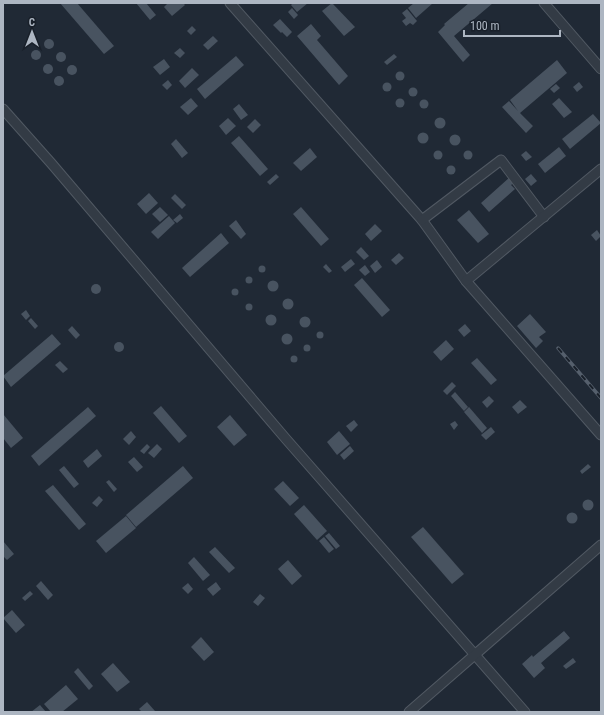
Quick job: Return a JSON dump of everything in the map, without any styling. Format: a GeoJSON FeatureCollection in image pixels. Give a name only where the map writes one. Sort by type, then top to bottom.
{"type":"FeatureCollection","features":[{"type":"Feature","properties":{"kind":"lane"},"geometry":{"type":"LineString","coordinates":[[230,3],[422,220],[466,281],[601,435]]}},
{"type":"Feature","properties":{"kind":"lane"},"geometry":{"type":"LineString","coordinates":[[544,3],[601,69]]}},
{"type":"Feature","properties":{"kind":"lane"},"geometry":{"type":"LineString","coordinates":[[3,109],[286,439],[525,712]]}},
{"type":"Feature","properties":{"kind":"lane"},"geometry":{"type":"LineString","coordinates":[[422,220],[501,160],[544,217]]}},
{"type":"Feature","properties":{"kind":"lane"},"geometry":{"type":"LineString","coordinates":[[466,281],[601,169]]}},
{"type":"Feature","properties":{"kind":"lane"},"geometry":{"type":"LineString","coordinates":[[409,712],[601,545]]}},
{"type":"Feature","properties":{"kind":"building"},"geometry":{"type":"Polygon","coordinates":[[[60,3],[77,3],[114,46],[104,54],[60,3]]]}},
{"type":"Feature","properties":{"kind":"building"},"geometry":{"type":"Polygon","coordinates":[[[136,3],[146,3],[156,15],[150,20],[136,3]]]}},
{"type":"Feature","properties":{"kind":"building"},"geometry":{"type":"Polygon","coordinates":[[[168,3],[183,3],[185,5],[172,16],[164,7],[168,3]]]}},
{"type":"Feature","properties":{"kind":"building"},"geometry":{"type":"Polygon","coordinates":[[[293,3],[308,3],[297,12],[291,5],[293,3]]]}},
{"type":"Feature","properties":{"kind":"building"},"geometry":{"type":"Polygon","coordinates":[[[332,3],[355,27],[344,36],[322,11],[332,3]]]}},
{"type":"Feature","properties":{"kind":"building"},"geometry":{"type":"Polygon","coordinates":[[[414,3],[433,3],[416,18],[408,8],[414,3]]]}},
{"type":"Feature","properties":{"kind":"building"},"geometry":{"type":"Polygon","coordinates":[[[469,3],[493,3],[454,36],[470,55],[463,62],[438,32],[445,25],[444,24],[469,3]]]}},
{"type":"Feature","properties":{"kind":"building"},"geometry":{"type":"Polygon","coordinates":[[[292,8],[298,15],[294,19],[288,12],[292,8]]]}},
{"type":"Feature","properties":{"kind":"building"},"geometry":{"type":"Polygon","coordinates":[[[407,9],[417,21],[413,25],[410,23],[406,26],[402,21],[406,18],[402,13],[407,9]]]}},
{"type":"Feature","properties":{"kind":"building"},"geometry":{"type":"Polygon","coordinates":[[[280,19],[292,32],[287,37],[273,25],[280,19]]]}},
{"type":"Feature","properties":{"kind":"building"},"geometry":{"type":"Polygon","coordinates":[[[311,24],[321,36],[317,40],[348,76],[339,85],[297,36],[311,24]]]}},
{"type":"Feature","properties":{"kind":"building"},"geometry":{"type":"Polygon","coordinates":[[[192,26],[196,30],[191,35],[187,31],[192,26]]]}},
{"type":"Feature","properties":{"kind":"building"},"geometry":{"type":"Polygon","coordinates":[[[213,36],[218,41],[208,50],[203,45],[213,36]]]}},
{"type":"Feature","properties":{"kind":"building"},"geometry":{"type":"Polygon","coordinates":[[[49,39],[54,44],[49,49],[44,44],[49,39]]]}},
{"type":"Feature","properties":{"kind":"building"},"geometry":{"type":"Polygon","coordinates":[[[180,48],[185,53],[180,58],[174,53],[180,48]]]}},
{"type":"Feature","properties":{"kind":"building"},"geometry":{"type":"Polygon","coordinates":[[[36,50],[41,55],[36,60],[31,55],[36,50]]]}},
{"type":"Feature","properties":{"kind":"building"},"geometry":{"type":"Polygon","coordinates":[[[61,52],[66,57],[61,62],[56,57],[61,52]]]}},
{"type":"Feature","properties":{"kind":"building"},"geometry":{"type":"Polygon","coordinates":[[[394,54],[397,57],[387,65],[384,62],[394,54]]]}},
{"type":"Feature","properties":{"kind":"building"},"geometry":{"type":"Polygon","coordinates":[[[236,56],[244,65],[205,99],[197,89],[236,56]]]}},
{"type":"Feature","properties":{"kind":"building"},"geometry":{"type":"Polygon","coordinates":[[[164,59],[170,67],[160,75],[153,67],[164,59]]]}},
{"type":"Feature","properties":{"kind":"building"},"geometry":{"type":"Polygon","coordinates":[[[557,60],[567,73],[520,113],[533,126],[526,133],[502,107],[509,101],[518,111],[510,100],[557,60]]]}},
{"type":"Feature","properties":{"kind":"building"},"geometry":{"type":"Polygon","coordinates":[[[48,64],[53,69],[48,74],[43,69],[48,64]]]}},
{"type":"Feature","properties":{"kind":"building"},"geometry":{"type":"Polygon","coordinates":[[[72,65],[77,70],[72,75],[67,70],[72,65]]]}},
{"type":"Feature","properties":{"kind":"building"},"geometry":{"type":"Polygon","coordinates":[[[192,68],[199,75],[185,88],[179,81],[192,68]]]}},
{"type":"Feature","properties":{"kind":"building"},"geometry":{"type":"Polygon","coordinates":[[[398,72],[402,72],[404,76],[402,80],[398,80],[396,78],[396,74],[398,72]]]}},
{"type":"Feature","properties":{"kind":"building"},"geometry":{"type":"Polygon","coordinates":[[[59,76],[64,81],[59,86],[54,81],[59,76]]]}},
{"type":"Feature","properties":{"kind":"building"},"geometry":{"type":"Polygon","coordinates":[[[168,80],[172,85],[167,90],[162,85],[168,80]]]}},
{"type":"Feature","properties":{"kind":"building"},"geometry":{"type":"Polygon","coordinates":[[[579,82],[583,87],[577,92],[573,87],[579,82]]]}},
{"type":"Feature","properties":{"kind":"building"},"geometry":{"type":"Polygon","coordinates":[[[385,83],[389,83],[391,87],[389,91],[385,91],[383,89],[383,85],[385,83]]]}},
{"type":"Feature","properties":{"kind":"building"},"geometry":{"type":"Polygon","coordinates":[[[556,84],[560,88],[554,93],[550,89],[556,84]]]}},
{"type":"Feature","properties":{"kind":"building"},"geometry":{"type":"Polygon","coordinates":[[[411,88],[415,88],[417,92],[415,96],[411,96],[409,94],[409,90],[411,88]]]}},
{"type":"Feature","properties":{"kind":"building"},"geometry":{"type":"Polygon","coordinates":[[[191,98],[198,106],[188,115],[180,107],[191,98]]]}},
{"type":"Feature","properties":{"kind":"building"},"geometry":{"type":"Polygon","coordinates":[[[559,98],[572,112],[564,118],[552,104],[559,98]]]}},
{"type":"Feature","properties":{"kind":"building"},"geometry":{"type":"Polygon","coordinates":[[[398,99],[402,99],[404,103],[402,107],[398,107],[396,105],[396,101],[398,99]]]}},
{"type":"Feature","properties":{"kind":"building"},"geometry":{"type":"Polygon","coordinates":[[[422,100],[426,100],[428,104],[426,108],[422,108],[420,106],[420,102],[422,100]]]}},
{"type":"Feature","properties":{"kind":"building"},"geometry":{"type":"Polygon","coordinates":[[[239,104],[248,115],[241,120],[233,109],[239,104]]]}},
{"type":"Feature","properties":{"kind":"building"},"geometry":{"type":"Polygon","coordinates":[[[593,114],[601,123],[570,149],[562,139],[593,114]]]}},
{"type":"Feature","properties":{"kind":"building"},"geometry":{"type":"Polygon","coordinates":[[[440,117],[444,119],[446,123],[444,127],[440,129],[436,127],[434,123],[436,119],[440,117]]]}},
{"type":"Feature","properties":{"kind":"building"},"geometry":{"type":"Polygon","coordinates":[[[228,118],[236,126],[226,135],[219,126],[228,118]]]}},
{"type":"Feature","properties":{"kind":"building"},"geometry":{"type":"Polygon","coordinates":[[[255,119],[261,125],[253,133],[247,127],[255,119]]]}},
{"type":"Feature","properties":{"kind":"building"},"geometry":{"type":"Polygon","coordinates":[[[423,132],[427,134],[429,138],[427,142],[423,144],[419,142],[417,138],[419,134],[423,132]]]}},
{"type":"Feature","properties":{"kind":"building"},"geometry":{"type":"Polygon","coordinates":[[[455,134],[459,136],[461,140],[459,144],[455,146],[451,144],[449,140],[451,136],[455,134]]]}},
{"type":"Feature","properties":{"kind":"building"},"geometry":{"type":"Polygon","coordinates":[[[239,136],[268,169],[260,176],[231,143],[239,136]]]}},
{"type":"Feature","properties":{"kind":"building"},"geometry":{"type":"Polygon","coordinates":[[[176,139],[188,153],[182,158],[171,144],[176,139]]]}},
{"type":"Feature","properties":{"kind":"building"},"geometry":{"type":"Polygon","coordinates":[[[559,147],[566,156],[545,173],[538,164],[559,147]]]}},
{"type":"Feature","properties":{"kind":"building"},"geometry":{"type":"Polygon","coordinates":[[[310,148],[317,157],[301,171],[293,163],[310,148]]]}},
{"type":"Feature","properties":{"kind":"building"},"geometry":{"type":"Polygon","coordinates":[[[436,151],[440,151],[442,155],[440,159],[436,159],[434,157],[434,153],[436,151]]]}},
{"type":"Feature","properties":{"kind":"building"},"geometry":{"type":"Polygon","coordinates":[[[466,151],[470,151],[472,155],[470,159],[466,159],[464,157],[464,153],[466,151]]]}},
{"type":"Feature","properties":{"kind":"building"},"geometry":{"type":"Polygon","coordinates":[[[526,151],[532,157],[526,161],[521,155],[526,151]]]}},
{"type":"Feature","properties":{"kind":"building"},"geometry":{"type":"Polygon","coordinates":[[[449,166],[453,166],[455,170],[453,174],[449,174],[447,172],[447,168],[449,166]]]}},
{"type":"Feature","properties":{"kind":"building"},"geometry":{"type":"Polygon","coordinates":[[[276,174],[279,177],[270,185],[267,182],[276,174]]]}},
{"type":"Feature","properties":{"kind":"building"},"geometry":{"type":"Polygon","coordinates":[[[531,174],[537,181],[531,186],[525,179],[531,174]]]}},
{"type":"Feature","properties":{"kind":"building"},"geometry":{"type":"Polygon","coordinates":[[[510,177],[515,182],[511,185],[515,189],[489,212],[481,203],[510,177]]]}},
{"type":"Feature","properties":{"kind":"building"},"geometry":{"type":"Polygon","coordinates":[[[149,193],[158,203],[146,214],[137,204],[149,193]]]}},
{"type":"Feature","properties":{"kind":"building"},"geometry":{"type":"Polygon","coordinates":[[[175,194],[186,205],[182,209],[171,198],[175,194]]]}},
{"type":"Feature","properties":{"kind":"building"},"geometry":{"type":"Polygon","coordinates":[[[160,207],[168,215],[160,222],[152,214],[160,207]]]}},
{"type":"Feature","properties":{"kind":"building"},"geometry":{"type":"Polygon","coordinates":[[[301,207],[329,239],[321,246],[293,214],[301,207]]]}},
{"type":"Feature","properties":{"kind":"building"},"geometry":{"type":"Polygon","coordinates":[[[469,210],[489,234],[478,243],[457,220],[469,210]]]}},
{"type":"Feature","properties":{"kind":"building"},"geometry":{"type":"Polygon","coordinates":[[[180,214],[183,218],[177,223],[173,220],[180,214]]]}},
{"type":"Feature","properties":{"kind":"building"},"geometry":{"type":"Polygon","coordinates":[[[169,216],[175,223],[158,239],[151,232],[169,216]]]}},
{"type":"Feature","properties":{"kind":"building"},"geometry":{"type":"Polygon","coordinates":[[[236,220],[246,234],[241,239],[229,226],[236,220]]]}},
{"type":"Feature","properties":{"kind":"building"},"geometry":{"type":"Polygon","coordinates":[[[375,224],[382,231],[371,241],[365,234],[375,224]]]}},
{"type":"Feature","properties":{"kind":"building"},"geometry":{"type":"Polygon","coordinates":[[[597,230],[601,236],[596,241],[591,235],[597,230]]]}},
{"type":"Feature","properties":{"kind":"building"},"geometry":{"type":"Polygon","coordinates":[[[221,233],[229,243],[190,277],[182,268],[221,233]]]}},
{"type":"Feature","properties":{"kind":"building"},"geometry":{"type":"Polygon","coordinates":[[[361,247],[369,256],[364,260],[356,252],[361,247]]]}},
{"type":"Feature","properties":{"kind":"building"},"geometry":{"type":"Polygon","coordinates":[[[399,253],[404,258],[396,265],[391,260],[399,253]]]}},
{"type":"Feature","properties":{"kind":"building"},"geometry":{"type":"Polygon","coordinates":[[[351,259],[355,264],[345,272],[341,267],[351,259]]]}},
{"type":"Feature","properties":{"kind":"building"},"geometry":{"type":"Polygon","coordinates":[[[377,260],[382,267],[375,273],[370,266],[377,260]]]}},
{"type":"Feature","properties":{"kind":"building"},"geometry":{"type":"Polygon","coordinates":[[[326,264],[332,271],[329,273],[323,267],[326,264]]]}},
{"type":"Feature","properties":{"kind":"building"},"geometry":{"type":"Polygon","coordinates":[[[262,265],[265,266],[265,272],[262,273],[259,272],[258,269],[259,266],[262,265]]]}},
{"type":"Feature","properties":{"kind":"building"},"geometry":{"type":"Polygon","coordinates":[[[365,265],[370,272],[365,276],[359,270],[365,265]]]}},
{"type":"Feature","properties":{"kind":"building"},"geometry":{"type":"Polygon","coordinates":[[[249,276],[252,277],[252,283],[249,284],[246,283],[245,280],[246,277],[249,276]]]}},
{"type":"Feature","properties":{"kind":"building"},"geometry":{"type":"Polygon","coordinates":[[[362,278],[390,310],[382,317],[354,285],[362,278]]]}},
{"type":"Feature","properties":{"kind":"building"},"geometry":{"type":"Polygon","coordinates":[[[271,281],[275,281],[277,282],[277,290],[271,291],[268,288],[268,284],[271,281]]]}},
{"type":"Feature","properties":{"kind":"building"},"geometry":{"type":"Polygon","coordinates":[[[96,284],[101,289],[96,294],[91,289],[96,284]]]}},
{"type":"Feature","properties":{"kind":"building"},"geometry":{"type":"Polygon","coordinates":[[[235,288],[238,289],[238,295],[235,296],[232,295],[231,292],[232,289],[235,288]]]}},
{"type":"Feature","properties":{"kind":"building"},"geometry":{"type":"Polygon","coordinates":[[[286,299],[290,299],[292,300],[292,308],[286,309],[283,306],[283,302],[286,299]]]}},
{"type":"Feature","properties":{"kind":"building"},"geometry":{"type":"Polygon","coordinates":[[[249,303],[252,304],[252,310],[249,311],[246,310],[245,307],[246,304],[249,303]]]}},
{"type":"Feature","properties":{"kind":"building"},"geometry":{"type":"Polygon","coordinates":[[[26,310],[30,316],[26,320],[21,314],[26,310]]]}},
{"type":"Feature","properties":{"kind":"building"},"geometry":{"type":"Polygon","coordinates":[[[530,314],[546,332],[539,337],[543,341],[536,348],[517,326],[530,314]]]}},
{"type":"Feature","properties":{"kind":"building"},"geometry":{"type":"Polygon","coordinates":[[[269,315],[273,315],[275,316],[275,324],[269,325],[266,322],[266,318],[269,315]]]}},
{"type":"Feature","properties":{"kind":"building"},"geometry":{"type":"Polygon","coordinates":[[[303,317],[307,317],[309,318],[309,326],[303,327],[300,324],[300,320],[303,317]]]}},
{"type":"Feature","properties":{"kind":"building"},"geometry":{"type":"Polygon","coordinates":[[[31,318],[38,326],[35,329],[28,321],[31,318]]]}},
{"type":"Feature","properties":{"kind":"building"},"geometry":{"type":"Polygon","coordinates":[[[465,324],[471,331],[464,337],[458,330],[465,324]]]}},
{"type":"Feature","properties":{"kind":"building"},"geometry":{"type":"Polygon","coordinates":[[[72,326],[80,335],[76,339],[68,330],[72,326]]]}},
{"type":"Feature","properties":{"kind":"building"},"geometry":{"type":"Polygon","coordinates":[[[320,331],[323,332],[323,338],[320,339],[317,338],[316,335],[317,332],[320,331]]]}},
{"type":"Feature","properties":{"kind":"building"},"geometry":{"type":"Polygon","coordinates":[[[52,334],[61,344],[11,387],[3,376],[52,334]]]}},
{"type":"Feature","properties":{"kind":"building"},"geometry":{"type":"Polygon","coordinates":[[[285,334],[289,334],[291,335],[291,343],[285,344],[282,341],[282,337],[285,334]]]}},
{"type":"Feature","properties":{"kind":"building"},"geometry":{"type":"Polygon","coordinates":[[[446,340],[454,349],[441,361],[433,352],[446,340]]]}},
{"type":"Feature","properties":{"kind":"building"},"geometry":{"type":"Polygon","coordinates":[[[119,342],[124,347],[119,352],[114,347],[119,342]]]}},
{"type":"Feature","properties":{"kind":"building"},"geometry":{"type":"Polygon","coordinates":[[[307,344],[310,345],[310,351],[307,352],[304,351],[303,348],[304,345],[307,344]]]}},
{"type":"Feature","properties":{"kind":"building"},"geometry":{"type":"Polygon","coordinates":[[[294,355],[297,356],[297,362],[294,363],[291,362],[290,359],[291,356],[294,355]]]}},
{"type":"Feature","properties":{"kind":"building"},"geometry":{"type":"Polygon","coordinates":[[[477,358],[497,380],[491,385],[471,363],[477,358]]]}},
{"type":"Feature","properties":{"kind":"building"},"geometry":{"type":"Polygon","coordinates":[[[60,361],[68,369],[63,373],[55,365],[60,361]]]}},
{"type":"Feature","properties":{"kind":"building"},"geometry":{"type":"Polygon","coordinates":[[[452,382],[456,386],[447,395],[443,391],[452,382]]]}},
{"type":"Feature","properties":{"kind":"building"},"geometry":{"type":"Polygon","coordinates":[[[455,392],[468,407],[464,411],[451,396],[455,392]]]}},
{"type":"Feature","properties":{"kind":"building"},"geometry":{"type":"Polygon","coordinates":[[[489,396],[494,401],[487,408],[482,402],[489,396]]]}},
{"type":"Feature","properties":{"kind":"building"},"geometry":{"type":"Polygon","coordinates":[[[520,400],[527,407],[518,414],[512,407],[520,400]]]}},
{"type":"Feature","properties":{"kind":"building"},"geometry":{"type":"Polygon","coordinates":[[[161,406],[187,436],[179,443],[153,413],[161,406]]]}},
{"type":"Feature","properties":{"kind":"building"},"geometry":{"type":"Polygon","coordinates":[[[88,407],[96,416],[39,466],[31,456],[88,407]]]}},
{"type":"Feature","properties":{"kind":"building"},"geometry":{"type":"Polygon","coordinates":[[[469,407],[487,428],[482,433],[464,412],[469,407]]]}},
{"type":"Feature","properties":{"kind":"building"},"geometry":{"type":"Polygon","coordinates":[[[3,414],[23,438],[11,448],[3,438],[3,414]]]}},
{"type":"Feature","properties":{"kind":"building"},"geometry":{"type":"Polygon","coordinates":[[[230,415],[247,435],[234,446],[217,427],[230,415]]]}},
{"type":"Feature","properties":{"kind":"building"},"geometry":{"type":"Polygon","coordinates":[[[354,420],[358,425],[351,432],[346,426],[354,420]]]}},
{"type":"Feature","properties":{"kind":"building"},"geometry":{"type":"Polygon","coordinates":[[[455,421],[458,425],[454,430],[450,424],[455,421]]]}},
{"type":"Feature","properties":{"kind":"building"},"geometry":{"type":"Polygon","coordinates":[[[491,427],[495,432],[486,440],[481,435],[491,427]]]}},
{"type":"Feature","properties":{"kind":"building"},"geometry":{"type":"Polygon","coordinates":[[[131,431],[136,437],[129,445],[123,439],[131,431]]]}},
{"type":"Feature","properties":{"kind":"building"},"geometry":{"type":"Polygon","coordinates":[[[339,431],[350,444],[337,455],[327,442],[339,431]]]}},
{"type":"Feature","properties":{"kind":"building"},"geometry":{"type":"Polygon","coordinates":[[[147,444],[150,447],[144,454],[140,451],[147,444]]]}},
{"type":"Feature","properties":{"kind":"building"},"geometry":{"type":"Polygon","coordinates":[[[157,444],[162,449],[154,458],[148,453],[157,444]]]}},
{"type":"Feature","properties":{"kind":"building"},"geometry":{"type":"Polygon","coordinates":[[[350,446],[354,451],[344,460],[340,455],[350,446]]]}},
{"type":"Feature","properties":{"kind":"building"},"geometry":{"type":"Polygon","coordinates":[[[97,449],[102,456],[88,468],[83,461],[97,449]]]}},
{"type":"Feature","properties":{"kind":"building"},"geometry":{"type":"Polygon","coordinates":[[[134,457],[143,467],[137,472],[128,462],[134,457]]]}},
{"type":"Feature","properties":{"kind":"building"},"geometry":{"type":"Polygon","coordinates":[[[588,464],[591,467],[582,474],[580,471],[588,464]]]}},
{"type":"Feature","properties":{"kind":"building"},"geometry":{"type":"Polygon","coordinates":[[[64,466],[79,484],[74,488],[59,470],[64,466]]]}},
{"type":"Feature","properties":{"kind":"building"},"geometry":{"type":"Polygon","coordinates":[[[183,466],[193,478],[136,527],[126,515],[183,466]]]}},
{"type":"Feature","properties":{"kind":"building"},"geometry":{"type":"Polygon","coordinates":[[[109,480],[117,489],[114,492],[106,482],[109,480]]]}},
{"type":"Feature","properties":{"kind":"building"},"geometry":{"type":"Polygon","coordinates":[[[283,481],[299,498],[290,506],[274,489],[283,481]]]}},
{"type":"Feature","properties":{"kind":"building"},"geometry":{"type":"Polygon","coordinates":[[[53,485],[86,524],[79,530],[45,491],[53,485]]]}},
{"type":"Feature","properties":{"kind":"building"},"geometry":{"type":"Polygon","coordinates":[[[99,496],[103,500],[97,507],[92,503],[99,496]]]}},
{"type":"Feature","properties":{"kind":"building"},"geometry":{"type":"Polygon","coordinates":[[[586,500],[590,500],[592,501],[592,509],[586,510],[583,507],[583,503],[586,500]]]}},
{"type":"Feature","properties":{"kind":"building"},"geometry":{"type":"Polygon","coordinates":[[[304,505],[327,531],[317,540],[294,514],[304,505]]]}},
{"type":"Feature","properties":{"kind":"building"},"geometry":{"type":"Polygon","coordinates":[[[570,513],[574,513],[576,514],[576,522],[570,523],[567,520],[567,516],[570,513]]]}},
{"type":"Feature","properties":{"kind":"building"},"geometry":{"type":"Polygon","coordinates":[[[126,516],[136,528],[106,553],[96,541],[126,516]]]}},
{"type":"Feature","properties":{"kind":"building"},"geometry":{"type":"Polygon","coordinates":[[[423,527],[464,574],[452,584],[411,537],[423,527]]]}},
{"type":"Feature","properties":{"kind":"building"},"geometry":{"type":"Polygon","coordinates":[[[329,533],[340,546],[336,549],[325,536],[329,533]]]}},
{"type":"Feature","properties":{"kind":"building"},"geometry":{"type":"Polygon","coordinates":[[[324,537],[334,549],[329,553],[319,541],[324,537]]]}},
{"type":"Feature","properties":{"kind":"building"},"geometry":{"type":"Polygon","coordinates":[[[3,541],[14,554],[7,560],[3,556],[3,541]]]}},
{"type":"Feature","properties":{"kind":"building"},"geometry":{"type":"Polygon","coordinates":[[[215,547],[235,568],[229,573],[209,552],[215,547]]]}},
{"type":"Feature","properties":{"kind":"building"},"geometry":{"type":"Polygon","coordinates":[[[194,557],[210,575],[203,581],[188,563],[194,557]]]}},
{"type":"Feature","properties":{"kind":"building"},"geometry":{"type":"Polygon","coordinates":[[[288,560],[302,576],[292,585],[278,569],[288,560]]]}},
{"type":"Feature","properties":{"kind":"building"},"geometry":{"type":"Polygon","coordinates":[[[41,581],[53,595],[48,600],[36,586],[41,581]]]}},
{"type":"Feature","properties":{"kind":"building"},"geometry":{"type":"Polygon","coordinates":[[[216,582],[221,589],[213,596],[207,589],[216,582]]]}},
{"type":"Feature","properties":{"kind":"building"},"geometry":{"type":"Polygon","coordinates":[[[188,583],[193,589],[188,594],[182,588],[188,583]]]}},
{"type":"Feature","properties":{"kind":"building"},"geometry":{"type":"Polygon","coordinates":[[[30,591],[33,594],[25,601],[22,598],[30,591]]]}},
{"type":"Feature","properties":{"kind":"building"},"geometry":{"type":"Polygon","coordinates":[[[260,594],[265,598],[258,606],[253,602],[260,594]]]}},
{"type":"Feature","properties":{"kind":"building"},"geometry":{"type":"Polygon","coordinates":[[[12,610],[25,625],[16,633],[3,618],[12,610]]]}},
{"type":"Feature","properties":{"kind":"building"},"geometry":{"type":"Polygon","coordinates":[[[564,631],[570,638],[541,663],[545,668],[534,678],[522,664],[532,655],[533,657],[564,631]]]}},
{"type":"Feature","properties":{"kind":"building"},"geometry":{"type":"Polygon","coordinates":[[[201,637],[214,652],[204,661],[191,647],[201,637]]]}},
{"type":"Feature","properties":{"kind":"building"},"geometry":{"type":"Polygon","coordinates":[[[573,658],[576,662],[566,669],[563,666],[573,658]]]}},
{"type":"Feature","properties":{"kind":"building"},"geometry":{"type":"Polygon","coordinates":[[[113,663],[130,682],[117,692],[101,674],[113,663]]]}},
{"type":"Feature","properties":{"kind":"building"},"geometry":{"type":"Polygon","coordinates":[[[78,668],[93,686],[89,690],[74,672],[78,668]]]}},
{"type":"Feature","properties":{"kind":"building"},"geometry":{"type":"Polygon","coordinates":[[[66,685],[78,699],[62,712],[51,712],[44,704],[66,685]]]}},
{"type":"Feature","properties":{"kind":"building"},"geometry":{"type":"Polygon","coordinates":[[[147,702],[155,711],[154,712],[142,712],[139,709],[147,702]]]}},
{"type":"Feature","properties":{"kind":"building"},"geometry":{"type":"Polygon","coordinates":[[[40,705],[46,712],[31,712],[40,705]]]}},
{"type":"Feature","properties":{"kind":"railway"},"geometry":{"type":"LineString","coordinates":[[558,348],[601,398]]}}]}
